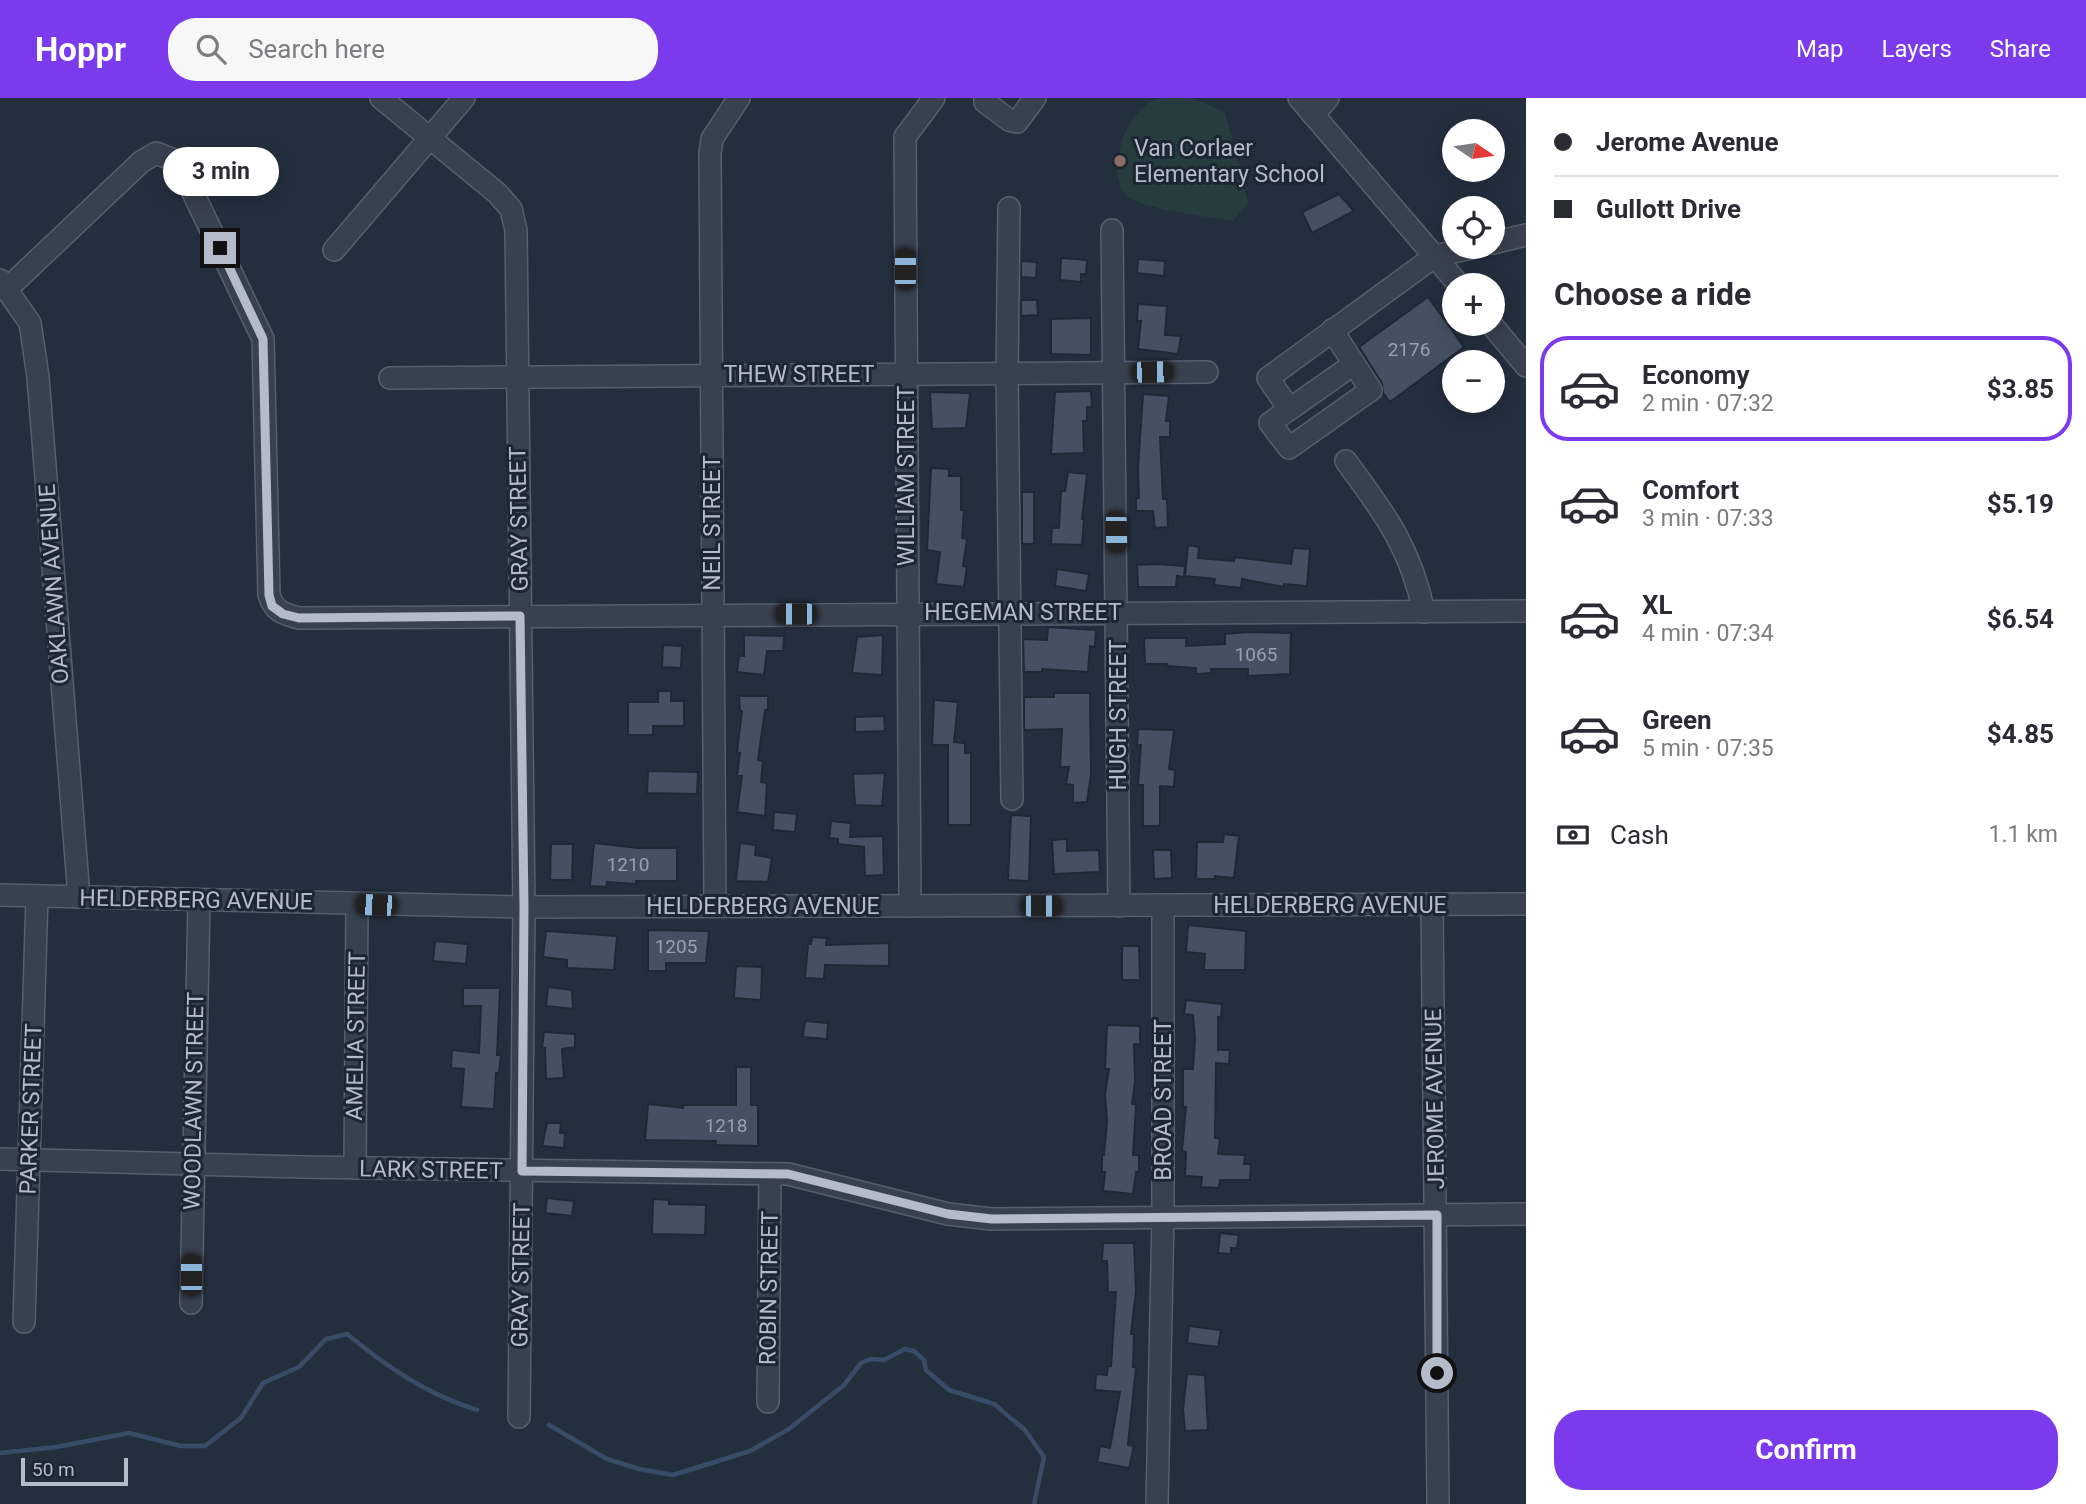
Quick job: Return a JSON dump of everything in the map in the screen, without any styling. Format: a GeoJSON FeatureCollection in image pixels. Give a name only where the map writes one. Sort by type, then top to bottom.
{"type":"FeatureCollection","features":[{"type":"Feature","properties":{"kind":"street","name":"GRAY STREET"},"geometry":{"type":"LineString","coordinates":[[381,98],[497,192],[512,209],[516,230],[524,907],[519,1417]]}},
{"type":"Feature","properties":{"kind":"street"},"geometry":{"type":"LineString","coordinates":[[334,250],[464,98]]}},
{"type":"Feature","properties":{"kind":"street","name":"NEIL STREET"},"geometry":{"type":"LineString","coordinates":[[715,906],[712,139],[740,98]]}},
{"type":"Feature","properties":{"kind":"street","name":"WILLIAM STREET"},"geometry":{"type":"LineString","coordinates":[[910,906],[905,138],[934,98]]}},
{"type":"Feature","properties":{"kind":"street"},"geometry":{"type":"LineString","coordinates":[[985,98],[985,102],[1009,120],[1017,122],[1035,98]]}},
{"type":"Feature","properties":{"kind":"street"},"geometry":{"type":"LineString","coordinates":[[1299,98],[1449,273]]}},
{"type":"Feature","properties":{"kind":"street"},"geometry":{"type":"LineString","coordinates":[[1313,115],[1328,98]]}},
{"type":"Feature","properties":{"kind":"street","name":"HEGEMAN STREET"},"geometry":{"type":"LineString","coordinates":[[4,284],[141,162],[156,153],[174,160],[185,176],[263,339],[269,595],[272,606],[283,614],[299,618],[1526,611]]}},
{"type":"Feature","properties":{"kind":"street"},"geometry":{"type":"LineString","coordinates":[[1009,208],[1007,373],[1012,612],[1012,799]]}},
{"type":"Feature","properties":{"kind":"street","name":"HUGH STREET"},"geometry":{"type":"LineString","coordinates":[[1112,230],[1119,906]]}},
{"type":"Feature","properties":{"kind":"street"},"geometry":{"type":"LineString","coordinates":[[1505,240],[1526,235]]}},
{"type":"Feature","properties":{"kind":"street"},"geometry":{"type":"LineString","coordinates":[[1289,409],[1268,378],[1434,256],[1442,254]]}},
{"type":"Feature","properties":{"kind":"street","name":"OAKLAWN AVENUE"},"geometry":{"type":"LineString","coordinates":[[4,284],[30,323],[38,377],[79,897]]}},
{"type":"Feature","properties":{"kind":"street"},"geometry":{"type":"LineString","coordinates":[[1332,330],[1371,390],[1289,447],[1270,423],[1354,364]]}},
{"type":"Feature","properties":{"kind":"street"},"geometry":{"type":"LineString","coordinates":[[1501,336],[1526,366]]}},
{"type":"Feature","properties":{"kind":"street","name":"THEW STREET"},"geometry":{"type":"LineString","coordinates":[[390,378],[1207,372]]}},
{"type":"Feature","properties":{"kind":"street"},"geometry":{"type":"LineString","coordinates":[[1346,461],[1394,526],[1412,562],[1424,612]]}},
{"type":"Feature","properties":{"kind":"street","name":"HELDERBERG AVENUE"},"geometry":{"type":"LineString","coordinates":[[0,895],[524,907],[1526,904]]}},
{"type":"Feature","properties":{"kind":"street","name":"PARKER STREET"},"geometry":{"type":"LineString","coordinates":[[24,1322],[37,896]]}},
{"type":"Feature","properties":{"kind":"street","name":"WOODLAWN STREET"},"geometry":{"type":"LineString","coordinates":[[191,1303],[199,900]]}},
{"type":"Feature","properties":{"kind":"street","name":"AMELIA STREET"},"geometry":{"type":"LineString","coordinates":[[355,1168],[357,904]]}},
{"type":"Feature","properties":{"kind":"street","name":"JEROME AVENUE"},"geometry":{"type":"LineString","coordinates":[[1432,905],[1438,1504]]}},
{"type":"Feature","properties":{"kind":"street","name":"BROAD STREET"},"geometry":{"type":"LineString","coordinates":[[1157,1504],[1163,1217],[1163,906]]}},
{"type":"Feature","properties":{"kind":"street","name":"LARK STREET"},"geometry":{"type":"LineString","coordinates":[[0,1159],[192,1165],[788,1174],[948,1214],[992,1219],[1526,1214]]}},
{"type":"Feature","properties":{"kind":"street","name":"ROBIN STREET"},"geometry":{"type":"LineString","coordinates":[[768,1402],[770,1174]]}},
{"type":"Feature","properties":{"kind":"green space"},"geometry":{"type":"Polygon","coordinates":[[[1161,98],[1191,98],[1225,112],[1248,203],[1233,221],[1158,208],[1131,199],[1124,193],[1117,172],[1124,135],[1138,112],[1161,98]]]}},
{"type":"Feature","properties":{"kind":"building"},"geometry":{"type":"Polygon","coordinates":[[[1339,194],[1354,211],[1312,233],[1302,212],[1339,194]]]}},
{"type":"Feature","properties":{"kind":"building"},"geometry":{"type":"Polygon","coordinates":[[[1061,258],[1087,260],[1086,274],[1081,274],[1081,282],[1060,280],[1061,258]]]}},
{"type":"Feature","properties":{"kind":"building"},"geometry":{"type":"Polygon","coordinates":[[[1138,259],[1165,261],[1164,276],[1137,273],[1138,259]]]}},
{"type":"Feature","properties":{"kind":"building"},"geometry":{"type":"Polygon","coordinates":[[[1021,261],[1037,262],[1036,278],[1021,277],[1021,261]]]}},
{"type":"Feature","properties":{"kind":"building"},"geometry":{"type":"Polygon","coordinates":[[[1428,297],[1442,316],[1442,336],[1456,336],[1464,347],[1460,350],[1442,350],[1442,363],[1390,402],[1383,393],[1382,383],[1359,347],[1428,297]]]}},
{"type":"Feature","properties":{"kind":"building"},"geometry":{"type":"Polygon","coordinates":[[[1021,300],[1037,300],[1038,315],[1021,316],[1021,300]]]}},
{"type":"Feature","properties":{"kind":"building"},"geometry":{"type":"Polygon","coordinates":[[[1138,304],[1167,306],[1165,335],[1181,336],[1178,354],[1138,349],[1141,321],[1137,321],[1138,304]]]}},
{"type":"Feature","properties":{"kind":"building"},"geometry":{"type":"Polygon","coordinates":[[[1091,318],[1091,355],[1051,354],[1051,319],[1091,318]]]}},
{"type":"Feature","properties":{"kind":"building"},"geometry":{"type":"Polygon","coordinates":[[[1091,391],[1092,407],[1087,407],[1087,421],[1083,421],[1084,453],[1051,454],[1055,392],[1091,391]]]}},
{"type":"Feature","properties":{"kind":"building"},"geometry":{"type":"Polygon","coordinates":[[[930,392],[970,393],[966,428],[932,429],[930,392]]]}},
{"type":"Feature","properties":{"kind":"building"},"geometry":{"type":"Polygon","coordinates":[[[1143,394],[1169,396],[1166,421],[1170,421],[1170,437],[1160,437],[1163,499],[1167,499],[1168,527],[1155,528],[1153,511],[1136,511],[1136,498],[1139,498],[1138,468],[1143,394]]]}},
{"type":"Feature","properties":{"kind":"building"},"geometry":{"type":"Polygon","coordinates":[[[931,468],[949,469],[949,476],[961,476],[961,510],[964,510],[962,538],[967,539],[963,566],[967,567],[964,587],[936,584],[940,552],[927,550],[931,468]]]}},
{"type":"Feature","properties":{"kind":"building"},"geometry":{"type":"Polygon","coordinates":[[[1068,472],[1087,474],[1082,545],[1051,544],[1052,528],[1059,528],[1061,491],[1065,491],[1068,472]]]}},
{"type":"Feature","properties":{"kind":"building"},"geometry":{"type":"Polygon","coordinates":[[[1022,492],[1034,492],[1034,544],[1022,544],[1022,492]]]}},
{"type":"Feature","properties":{"kind":"building"},"geometry":{"type":"Polygon","coordinates":[[[1188,545],[1199,547],[1198,558],[1234,561],[1235,557],[1291,564],[1293,548],[1310,549],[1307,586],[1284,584],[1284,587],[1242,579],[1241,588],[1214,585],[1215,579],[1185,576],[1188,545]]]}},
{"type":"Feature","properties":{"kind":"building"},"geometry":{"type":"Polygon","coordinates":[[[1137,565],[1185,566],[1184,577],[1177,576],[1176,587],[1138,587],[1137,565]]]}},
{"type":"Feature","properties":{"kind":"building"},"geometry":{"type":"Polygon","coordinates":[[[1057,569],[1089,574],[1086,591],[1055,586],[1057,569]]]}},
{"type":"Feature","properties":{"kind":"building"},"geometry":{"type":"Polygon","coordinates":[[[1048,627],[1096,630],[1095,647],[1090,646],[1088,672],[1042,669],[1042,672],[1024,672],[1023,639],[1047,640],[1048,627]]]}},
{"type":"Feature","properties":{"kind":"building"},"geometry":{"type":"Polygon","coordinates":[[[1291,633],[1290,674],[1248,676],[1248,669],[1211,669],[1212,673],[1196,674],[1196,668],[1145,664],[1144,638],[1186,638],[1186,646],[1225,644],[1225,634],[1291,633]]]}},
{"type":"Feature","properties":{"kind":"building"},"geometry":{"type":"Polygon","coordinates":[[[744,635],[784,636],[783,651],[767,651],[764,675],[737,672],[739,656],[744,656],[744,635]]]}},
{"type":"Feature","properties":{"kind":"building"},"geometry":{"type":"Polygon","coordinates":[[[883,635],[882,675],[852,673],[857,637],[883,635]]]}},
{"type":"Feature","properties":{"kind":"building"},"geometry":{"type":"Polygon","coordinates":[[[663,645],[682,646],[681,668],[662,667],[663,645]]]}},
{"type":"Feature","properties":{"kind":"building"},"geometry":{"type":"Polygon","coordinates":[[[658,691],[671,691],[671,701],[684,701],[684,726],[653,726],[653,735],[628,735],[628,702],[658,702],[658,691]]]}},
{"type":"Feature","properties":{"kind":"building"},"geometry":{"type":"Polygon","coordinates":[[[1054,693],[1090,693],[1091,775],[1087,802],[1073,803],[1073,785],[1066,784],[1069,767],[1060,767],[1062,729],[1024,730],[1024,697],[1054,697],[1054,693]]]}},
{"type":"Feature","properties":{"kind":"building"},"geometry":{"type":"Polygon","coordinates":[[[739,696],[768,696],[768,710],[765,710],[758,760],[763,761],[761,782],[767,783],[765,816],[737,812],[742,776],[737,776],[742,711],[739,696]]]}},
{"type":"Feature","properties":{"kind":"building"},"geometry":{"type":"Polygon","coordinates":[[[934,700],[958,702],[954,742],[965,743],[965,753],[971,753],[971,825],[948,825],[948,745],[932,745],[934,700]]]}},
{"type":"Feature","properties":{"kind":"building"},"geometry":{"type":"Polygon","coordinates":[[[884,716],[885,731],[855,732],[855,717],[884,716]]]}},
{"type":"Feature","properties":{"kind":"building"},"geometry":{"type":"Polygon","coordinates":[[[1138,729],[1174,730],[1169,769],[1175,770],[1174,787],[1160,786],[1160,826],[1143,826],[1143,785],[1138,785],[1141,745],[1137,745],[1138,729]]]}},
{"type":"Feature","properties":{"kind":"building"},"geometry":{"type":"Polygon","coordinates":[[[648,771],[698,772],[697,794],[647,793],[648,771]]]}},
{"type":"Feature","properties":{"kind":"building"},"geometry":{"type":"Polygon","coordinates":[[[885,773],[882,806],[855,805],[853,774],[885,773]]]}},
{"type":"Feature","properties":{"kind":"building"},"geometry":{"type":"Polygon","coordinates":[[[774,812],[797,814],[795,832],[773,830],[774,812]]]}},
{"type":"Feature","properties":{"kind":"building"},"geometry":{"type":"Polygon","coordinates":[[[1011,815],[1031,816],[1029,881],[1008,880],[1011,815]]]}},
{"type":"Feature","properties":{"kind":"building"},"geometry":{"type":"Polygon","coordinates":[[[831,821],[851,823],[850,837],[883,836],[884,875],[865,876],[864,847],[838,844],[838,839],[829,838],[831,821]]]}},
{"type":"Feature","properties":{"kind":"building"},"geometry":{"type":"Polygon","coordinates":[[[1224,834],[1239,836],[1234,878],[1215,876],[1215,879],[1196,879],[1197,842],[1223,842],[1224,834]]]}},
{"type":"Feature","properties":{"kind":"building"},"geometry":{"type":"Polygon","coordinates":[[[1067,839],[1067,851],[1099,850],[1100,872],[1054,874],[1052,840],[1067,839]]]}},
{"type":"Feature","properties":{"kind":"building"},"geometry":{"type":"Polygon","coordinates":[[[594,843],[638,848],[677,848],[677,881],[636,881],[636,884],[607,882],[606,887],[590,886],[594,843]]]}},
{"type":"Feature","properties":{"kind":"building"},"geometry":{"type":"Polygon","coordinates":[[[740,843],[756,845],[755,855],[772,858],[768,882],[736,881],[740,843]]]}},
{"type":"Feature","properties":{"kind":"building"},"geometry":{"type":"Polygon","coordinates":[[[551,844],[573,844],[572,880],[550,880],[551,844]]]}},
{"type":"Feature","properties":{"kind":"building"},"geometry":{"type":"Polygon","coordinates":[[[1153,850],[1171,850],[1172,878],[1154,879],[1153,850]]]}},
{"type":"Feature","properties":{"kind":"building"},"geometry":{"type":"Polygon","coordinates":[[[1188,925],[1246,931],[1245,970],[1204,970],[1205,954],[1186,952],[1188,925]]]}},
{"type":"Feature","properties":{"kind":"building"},"geometry":{"type":"Polygon","coordinates":[[[648,930],[709,931],[706,963],[666,963],[666,971],[648,971],[648,930]]]}},
{"type":"Feature","properties":{"kind":"building"},"geometry":{"type":"Polygon","coordinates":[[[546,931],[617,936],[614,970],[567,968],[567,960],[543,957],[546,931]]]}},
{"type":"Feature","properties":{"kind":"building"},"geometry":{"type":"Polygon","coordinates":[[[812,937],[827,938],[826,945],[889,943],[889,966],[825,965],[824,979],[805,978],[808,944],[811,944],[812,937]]]}},
{"type":"Feature","properties":{"kind":"building"},"geometry":{"type":"Polygon","coordinates":[[[435,941],[468,944],[466,964],[433,961],[435,941]]]}},
{"type":"Feature","properties":{"kind":"building"},"geometry":{"type":"Polygon","coordinates":[[[1122,946],[1139,946],[1140,980],[1122,980],[1122,946]]]}},
{"type":"Feature","properties":{"kind":"building"},"geometry":{"type":"Polygon","coordinates":[[[736,966],[762,967],[761,1000],[734,998],[736,966]]]}},
{"type":"Feature","properties":{"kind":"building"},"geometry":{"type":"Polygon","coordinates":[[[548,987],[572,990],[573,1009],[546,1006],[548,987]]]}},
{"type":"Feature","properties":{"kind":"building"},"geometry":{"type":"Polygon","coordinates":[[[463,988],[500,988],[497,1055],[501,1055],[499,1073],[496,1073],[494,1109],[461,1107],[464,1069],[451,1068],[452,1050],[479,1053],[481,1006],[463,1006],[463,988]]]}},
{"type":"Feature","properties":{"kind":"building"},"geometry":{"type":"Polygon","coordinates":[[[1186,1000],[1222,1004],[1221,1018],[1218,1017],[1218,1050],[1230,1050],[1229,1064],[1216,1063],[1215,1138],[1220,1139],[1218,1154],[1245,1155],[1244,1164],[1251,1164],[1250,1180],[1220,1180],[1219,1188],[1201,1187],[1202,1177],[1185,1176],[1186,1152],[1182,1151],[1186,1107],[1183,1107],[1183,1069],[1193,1069],[1195,1038],[1193,1015],[1184,1014],[1186,1000]]]}},
{"type":"Feature","properties":{"kind":"building"},"geometry":{"type":"Polygon","coordinates":[[[805,1021],[828,1023],[827,1039],[803,1037],[805,1021]]]}},
{"type":"Feature","properties":{"kind":"building"},"geometry":{"type":"Polygon","coordinates":[[[1107,1025],[1140,1026],[1140,1045],[1134,1044],[1135,1082],[1132,1104],[1136,1104],[1133,1155],[1139,1155],[1139,1172],[1136,1172],[1133,1194],[1103,1191],[1105,1172],[1102,1172],[1102,1155],[1107,1121],[1105,1094],[1109,1069],[1105,1069],[1107,1025]]]}},
{"type":"Feature","properties":{"kind":"building"},"geometry":{"type":"Polygon","coordinates":[[[544,1032],[575,1034],[575,1047],[562,1049],[564,1078],[546,1079],[545,1048],[542,1048],[544,1032]]]}},
{"type":"Feature","properties":{"kind":"building"},"geometry":{"type":"Polygon","coordinates":[[[736,1067],[751,1067],[751,1105],[758,1105],[758,1146],[716,1145],[716,1141],[645,1140],[648,1104],[683,1108],[683,1105],[736,1105],[736,1067]]]}},
{"type":"Feature","properties":{"kind":"building"},"geometry":{"type":"Polygon","coordinates":[[[547,1123],[561,1123],[560,1133],[565,1133],[564,1148],[542,1146],[547,1123]]]}},
{"type":"Feature","properties":{"kind":"building"},"geometry":{"type":"Polygon","coordinates":[[[547,1198],[574,1201],[572,1216],[545,1213],[547,1198]]]}},
{"type":"Feature","properties":{"kind":"building"},"geometry":{"type":"Polygon","coordinates":[[[653,1199],[669,1200],[669,1204],[706,1205],[705,1235],[652,1234],[653,1199]]]}},
{"type":"Feature","properties":{"kind":"building"},"geometry":{"type":"Polygon","coordinates":[[[1220,1233],[1239,1235],[1237,1248],[1231,1248],[1231,1254],[1218,1253],[1220,1233]]]}},
{"type":"Feature","properties":{"kind":"building"},"geometry":{"type":"Polygon","coordinates":[[[1103,1243],[1134,1243],[1136,1291],[1131,1334],[1134,1334],[1133,1367],[1136,1367],[1128,1445],[1134,1446],[1129,1468],[1097,1462],[1100,1446],[1110,1448],[1120,1392],[1095,1390],[1096,1374],[1107,1375],[1108,1366],[1111,1366],[1116,1292],[1108,1292],[1107,1261],[1102,1261],[1103,1243]]]}},
{"type":"Feature","properties":{"kind":"building"},"geometry":{"type":"Polygon","coordinates":[[[1189,1326],[1221,1330],[1218,1347],[1187,1343],[1189,1326]]]}},
{"type":"Feature","properties":{"kind":"building"},"geometry":{"type":"Polygon","coordinates":[[[1187,1374],[1205,1375],[1208,1430],[1185,1431],[1183,1410],[1187,1374]]]}},
{"type":"Feature","properties":{"kind":"waterway"},"geometry":{"type":"LineString","coordinates":[[0,1453],[57,1447],[129,1433],[181,1446],[205,1446],[241,1418],[263,1383],[299,1367],[326,1339],[347,1334],[409,1379],[477,1410]]}},
{"type":"Feature","properties":{"kind":"waterway"},"geometry":{"type":"LineString","coordinates":[[549,1425],[607,1459],[639,1469],[673,1475],[750,1451],[789,1429],[844,1385],[861,1363],[871,1359],[884,1360],[905,1349],[914,1351],[924,1360],[926,1370],[949,1390],[994,1404],[1025,1430],[1044,1457],[1034,1504]]}},
{"type":"Feature","properties":{"kind":"place","name":"Van Corlaer Elementary School"},"geometry":{"type":"Point","coordinates":[1120,161]}},
{"type":"Feature","properties":{"kind":"route"},"geometry":{"type":"LineString","coordinates":[[220,248],[263,339],[269,595],[272,606],[283,614],[299,618],[520,616],[524,907],[522,1171],[788,1174],[948,1214],[992,1219],[1437,1215],[1437,1373]]}}]}
